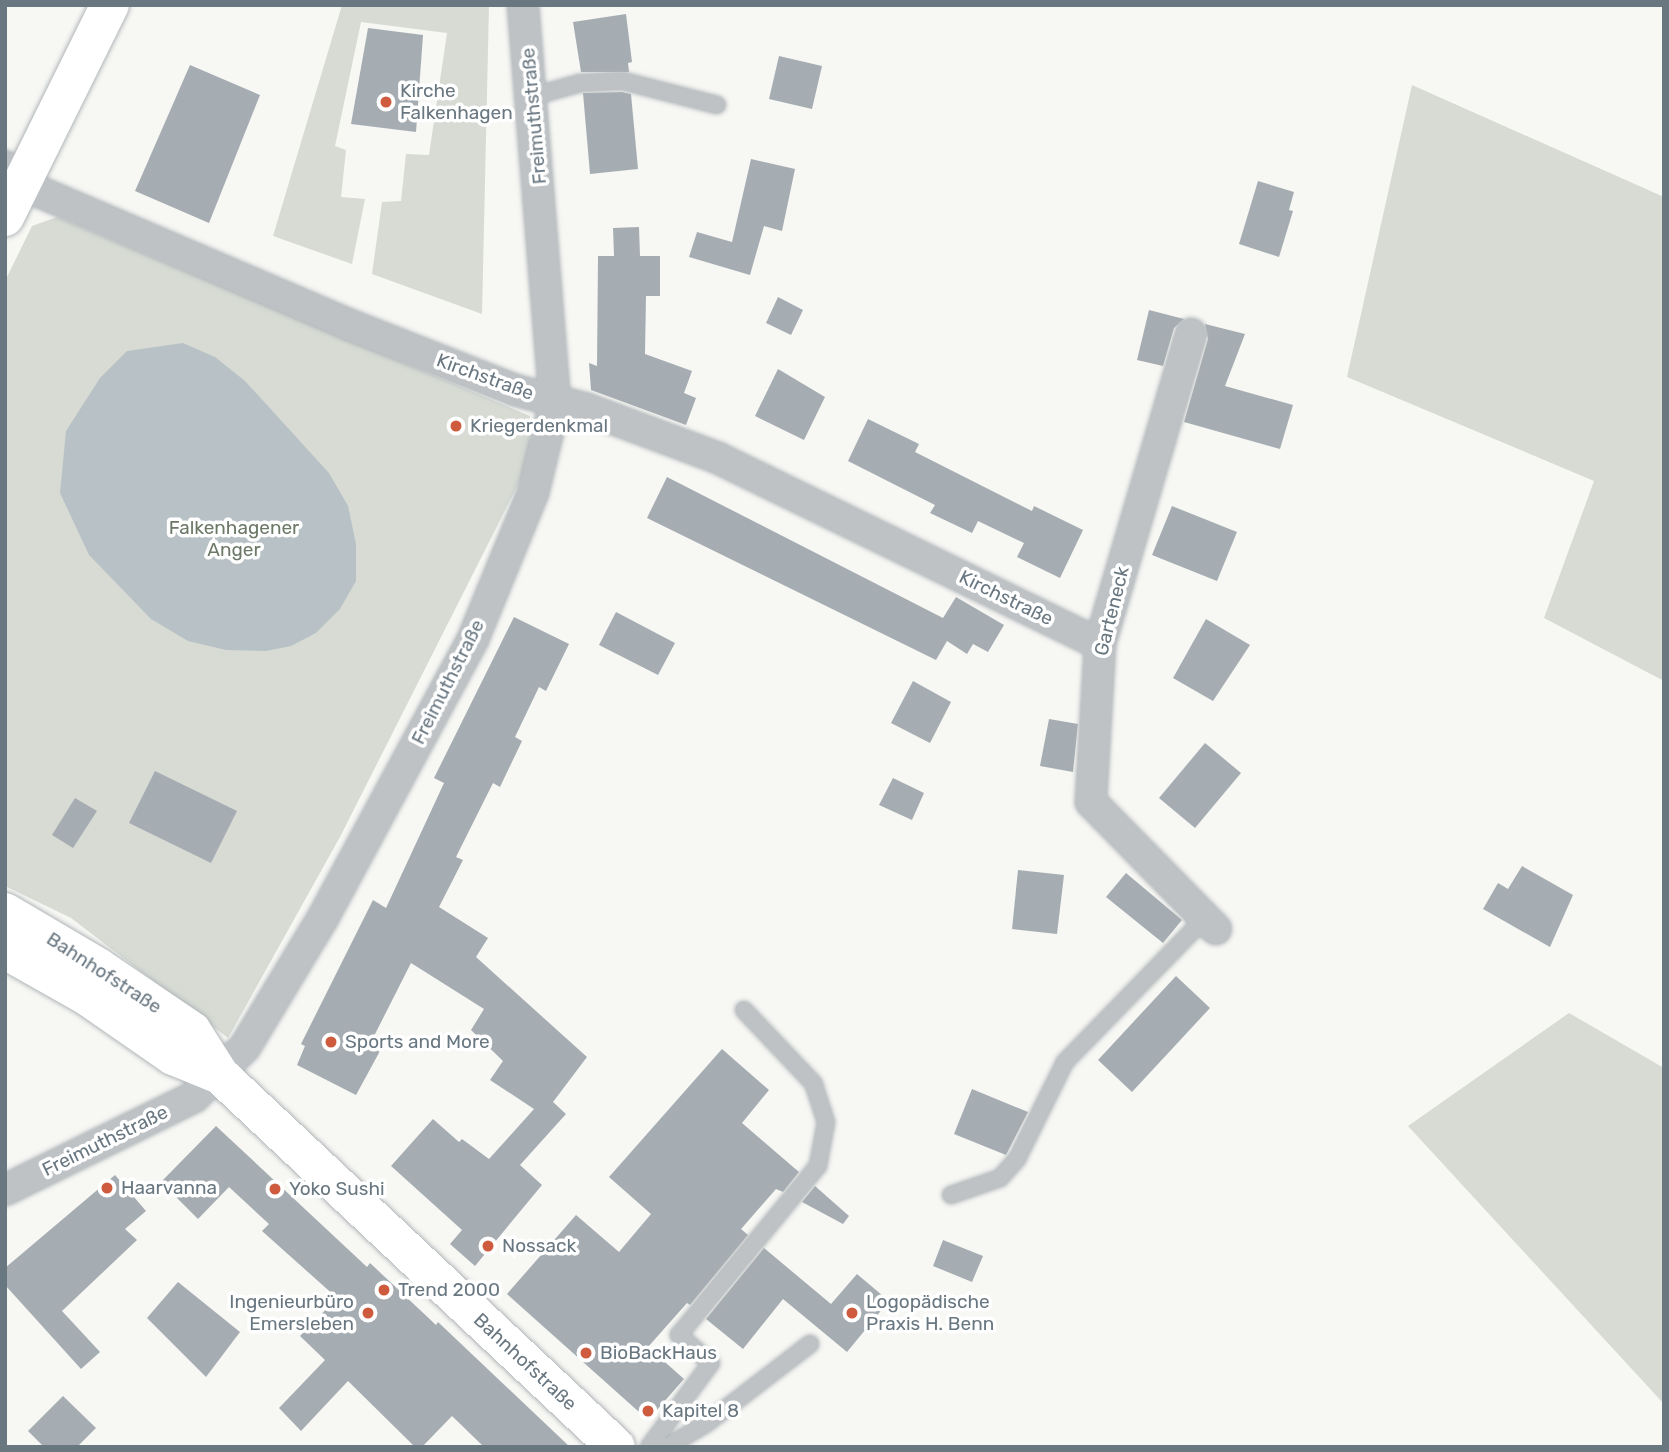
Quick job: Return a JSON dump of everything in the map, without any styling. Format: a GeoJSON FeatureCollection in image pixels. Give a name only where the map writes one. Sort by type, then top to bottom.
{"type":"FeatureCollection","features":[{"type":"Feature","properties":{"kind":"street"},"geometry":{"type":"LineString","coordinates":[[15,182],[110,5]]}},
{"type":"Feature","properties":{"kind":"street","name":"Freimuthstraße"},"geometry":{"type":"LineString","coordinates":[[5,1190],[194,1097],[220,1075],[245,1047],[324,916],[473,639],[533,494],[555,403],[534,96],[523,5]]}},
{"type":"Feature","properties":{"kind":"street","name":"Kirchstraße"},"geometry":{"type":"LineString","coordinates":[[15,182],[350,325],[555,403],[587,409],[718,458],[1100,644]]}},
{"type":"Feature","properties":{"kind":"street","name":"Garteneck"},"geometry":{"type":"LineString","coordinates":[[1191,334],[1100,644],[1091,802],[1211,923]]}},
{"type":"Feature","properties":{"kind":"street","name":"Bahnhofstraße"},"geometry":{"type":"LineString","coordinates":[[5,912],[98,967],[192,1031],[220,1075],[616,1447]]}},
{"type":"Feature","properties":{"kind":"street","name":"Bahnhofstraße"},"geometry":{"type":"LineString","coordinates":[[5,950],[85,995],[173,1056],[220,1075]]}},
{"type":"Feature","properties":{"kind":"lane"},"geometry":{"type":"LineString","coordinates":[[534,96],[580,83],[623,80],[716,106]]}},
{"type":"Feature","properties":{"kind":"lane"},"geometry":{"type":"LineString","coordinates":[[951,1195],[1000,1178],[1017,1159],[1065,1062],[1211,923]]}},
{"type":"Feature","properties":{"kind":"lane"},"geometry":{"type":"LineString","coordinates":[[649,1447],[710,1363],[679,1335],[818,1166],[826,1122],[814,1084],[744,1010]]}},
{"type":"Feature","properties":{"kind":"lane"},"geometry":{"type":"LineString","coordinates":[[667,1447],[707,1423],[810,1344]]}},
{"type":"Feature","properties":{"kind":"green space"},"geometry":{"type":"Polygon","coordinates":[[[342,5],[489,5],[482,314],[372,274],[382,202],[401,201],[406,154],[429,155],[447,33],[361,22],[335,146],[346,150],[341,197],[365,199],[352,264],[273,236],[342,5]]]}},
{"type":"Feature","properties":{"kind":"green space"},"geometry":{"type":"Polygon","coordinates":[[[1412,85],[1664,197],[1664,681],[1544,618],[1594,481],[1347,377],[1412,85]]]}},
{"type":"Feature","properties":{"kind":"green space","name":"Falkenhagener Anger"},"geometry":{"type":"Polygon","coordinates":[[[57,217],[530,416],[529,463],[340,837],[228,1038],[71,918],[5,886],[5,281],[32,226],[57,217]]]}},
{"type":"Feature","properties":{"kind":"green space"},"geometry":{"type":"Polygon","coordinates":[[[1569,1013],[1664,1068],[1664,1404],[1408,1126],[1569,1013]]]}},
{"type":"Feature","properties":{"kind":"shaded area"},"geometry":{"type":"Polygon","coordinates":[[[183,343],[215,357],[245,381],[329,473],[348,506],[356,544],[356,581],[340,609],[316,633],[291,646],[266,651],[226,650],[188,641],[151,619],[89,555],[60,493],[66,431],[100,378],[127,351],[183,343]]]}},
{"type":"Feature","properties":{"kind":"building"},"geometry":{"type":"Polygon","coordinates":[[[626,14],[632,62],[628,63],[629,72],[581,72],[573,22],[626,14]]]}},
{"type":"Feature","properties":{"kind":"building","name":"Kirche Falkenhagen"},"geometry":{"type":"Polygon","coordinates":[[[368,28],[423,35],[416,132],[351,124],[368,28]]]}},
{"type":"Feature","properties":{"kind":"building"},"geometry":{"type":"Polygon","coordinates":[[[779,56],[822,66],[812,109],[769,99],[779,56]]]}},
{"type":"Feature","properties":{"kind":"building"},"geometry":{"type":"Polygon","coordinates":[[[190,65],[260,95],[209,223],[135,191],[190,65]]]}},
{"type":"Feature","properties":{"kind":"building"},"geometry":{"type":"Polygon","coordinates":[[[583,93],[631,94],[638,169],[590,174],[583,93]]]}},
{"type":"Feature","properties":{"kind":"building"},"geometry":{"type":"Polygon","coordinates":[[[751,159],[795,169],[782,231],[764,226],[750,275],[689,257],[697,232],[732,242],[751,159]]]}},
{"type":"Feature","properties":{"kind":"building"},"geometry":{"type":"Polygon","coordinates":[[[1258,181],[1294,192],[1289,210],[1293,211],[1279,257],[1239,244],[1258,181]]]}},
{"type":"Feature","properties":{"kind":"building"},"geometry":{"type":"Polygon","coordinates":[[[639,227],[640,256],[660,256],[660,296],[646,296],[645,354],[692,371],[684,393],[696,398],[686,425],[591,390],[589,363],[597,366],[598,256],[614,256],[613,228],[639,227]]]}},
{"type":"Feature","properties":{"kind":"building"},"geometry":{"type":"Polygon","coordinates":[[[778,297],[803,310],[791,335],[766,323],[778,297]]]}},
{"type":"Feature","properties":{"kind":"building"},"geometry":{"type":"Polygon","coordinates":[[[1149,310],[1184,319],[1174,328],[1163,366],[1137,360],[1149,310]]]}},
{"type":"Feature","properties":{"kind":"building"},"geometry":{"type":"Polygon","coordinates":[[[1205,324],[1245,334],[1225,386],[1293,405],[1280,449],[1184,422],[1208,339],[1205,324]]]}},
{"type":"Feature","properties":{"kind":"building"},"geometry":{"type":"Polygon","coordinates":[[[778,369],[825,397],[804,440],[755,416],[778,369]]]}},
{"type":"Feature","properties":{"kind":"building"},"geometry":{"type":"Polygon","coordinates":[[[868,419],[919,444],[915,452],[1032,511],[1034,506],[1083,530],[1060,578],[1017,557],[1024,543],[978,521],[972,533],[930,513],[935,505],[848,461],[868,419]]]}},
{"type":"Feature","properties":{"kind":"building"},"geometry":{"type":"Polygon","coordinates":[[[667,477],[943,618],[956,597],[1004,625],[988,652],[973,644],[967,654],[947,641],[936,660],[647,518],[667,477]]]}},
{"type":"Feature","properties":{"kind":"building"},"geometry":{"type":"Polygon","coordinates":[[[1172,506],[1237,532],[1217,581],[1152,555],[1172,506]]]}},
{"type":"Feature","properties":{"kind":"building"},"geometry":{"type":"Polygon","coordinates":[[[616,612],[675,643],[658,675],[599,645],[616,612]]]}},
{"type":"Feature","properties":{"kind":"building"},"geometry":{"type":"Polygon","coordinates":[[[514,617],[569,644],[546,691],[539,687],[515,737],[522,741],[500,787],[493,783],[456,857],[463,860],[439,907],[488,938],[476,957],[587,1057],[553,1102],[566,1114],[520,1165],[542,1185],[475,1266],[450,1244],[462,1230],[391,1166],[433,1119],[459,1142],[462,1139],[489,1159],[534,1109],[490,1080],[503,1061],[471,1030],[484,1009],[411,963],[369,1046],[380,1051],[356,1095],[297,1065],[305,1046],[301,1044],[373,900],[386,908],[444,783],[434,778],[514,617]]]}},
{"type":"Feature","properties":{"kind":"building"},"geometry":{"type":"Polygon","coordinates":[[[1206,619],[1250,645],[1213,701],[1173,678],[1206,619]]]}},
{"type":"Feature","properties":{"kind":"building"},"geometry":{"type":"Polygon","coordinates":[[[913,681],[951,702],[930,743],[891,723],[913,681]]]}},
{"type":"Feature","properties":{"kind":"building"},"geometry":{"type":"Polygon","coordinates":[[[1049,719],[1078,724],[1073,772],[1040,766],[1049,719]]]}},
{"type":"Feature","properties":{"kind":"building"},"geometry":{"type":"Polygon","coordinates":[[[1205,743],[1241,773],[1195,828],[1159,798],[1205,743]]]}},
{"type":"Feature","properties":{"kind":"building"},"geometry":{"type":"Polygon","coordinates":[[[155,771],[237,811],[211,863],[129,823],[155,771]]]}},
{"type":"Feature","properties":{"kind":"building"},"geometry":{"type":"Polygon","coordinates":[[[893,778],[924,793],[912,820],[879,805],[893,778]]]}},
{"type":"Feature","properties":{"kind":"building"},"geometry":{"type":"Polygon","coordinates":[[[75,798],[97,811],[73,848],[52,835],[75,798]]]}},
{"type":"Feature","properties":{"kind":"building"},"geometry":{"type":"Polygon","coordinates":[[[1522,866],[1573,895],[1550,947],[1483,909],[1498,883],[1508,889],[1522,866]]]}},
{"type":"Feature","properties":{"kind":"building"},"geometry":{"type":"Polygon","coordinates":[[[1018,870],[1064,875],[1057,934],[1012,929],[1018,870]]]}},
{"type":"Feature","properties":{"kind":"building"},"geometry":{"type":"Polygon","coordinates":[[[1126,873],[1182,920],[1163,943],[1106,897],[1126,873]]]}},
{"type":"Feature","properties":{"kind":"building"},"geometry":{"type":"Polygon","coordinates":[[[1176,976],[1210,1008],[1132,1092],[1098,1060],[1176,976]]]}},
{"type":"Feature","properties":{"kind":"building"},"geometry":{"type":"Polygon","coordinates":[[[722,1049],[769,1090],[742,1123],[799,1172],[783,1192],[776,1189],[741,1229],[748,1235],[690,1305],[687,1303],[648,1347],[684,1379],[648,1420],[507,1294],[576,1215],[619,1252],[651,1214],[609,1177],[722,1049]]]}},
{"type":"Feature","properties":{"kind":"building"},"geometry":{"type":"Polygon","coordinates":[[[972,1089],[1028,1112],[1006,1155],[954,1134],[972,1089]]]}},
{"type":"Feature","properties":{"kind":"building"},"geometry":{"type":"Polygon","coordinates":[[[216,1126],[367,1267],[370,1263],[436,1325],[438,1322],[570,1447],[484,1447],[452,1416],[422,1447],[415,1447],[348,1381],[301,1431],[279,1408],[325,1360],[300,1336],[337,1298],[262,1231],[269,1224],[229,1187],[198,1219],[161,1182],[216,1126]]]}},
{"type":"Feature","properties":{"kind":"building"},"geometry":{"type":"Polygon","coordinates":[[[115,1175],[146,1211],[125,1229],[137,1240],[62,1311],[100,1352],[81,1369],[5,1285],[5,1268],[115,1175]]]}},
{"type":"Feature","properties":{"kind":"building"},"geometry":{"type":"Polygon","coordinates":[[[815,1186],[849,1216],[843,1224],[802,1202],[815,1186]]]}},
{"type":"Feature","properties":{"kind":"building"},"geometry":{"type":"Polygon","coordinates":[[[943,1240],[983,1256],[972,1282],[933,1266],[943,1240]]]}},
{"type":"Feature","properties":{"kind":"building"},"geometry":{"type":"Polygon","coordinates":[[[764,1248],[831,1304],[857,1274],[889,1301],[847,1352],[783,1299],[743,1349],[706,1319],[764,1248]]]}},
{"type":"Feature","properties":{"kind":"building"},"geometry":{"type":"Polygon","coordinates":[[[178,1282],[240,1332],[206,1377],[147,1318],[178,1282]]]}},
{"type":"Feature","properties":{"kind":"building"},"geometry":{"type":"Polygon","coordinates":[[[63,1396],[96,1428],[77,1447],[44,1447],[28,1431],[63,1396]]]}},
{"type":"Feature","properties":{"kind":"place","name":"Kirche Falkenhagen"},"geometry":{"type":"Point","coordinates":[386,102]}},
{"type":"Feature","properties":{"kind":"place","name":"Kriegerdenkmal"},"geometry":{"type":"Point","coordinates":[456,426]}},
{"type":"Feature","properties":{"kind":"place","name":"Sports and More"},"geometry":{"type":"Point","coordinates":[331,1042]}},
{"type":"Feature","properties":{"kind":"place","name":"Haarvanna"},"geometry":{"type":"Point","coordinates":[107,1188]}},
{"type":"Feature","properties":{"kind":"place","name":"Yoko Sushi"},"geometry":{"type":"Point","coordinates":[275,1189]}},
{"type":"Feature","properties":{"kind":"place","name":"Nossack"},"geometry":{"type":"Point","coordinates":[488,1246]}},
{"type":"Feature","properties":{"kind":"place","name":"Trend 2000"},"geometry":{"type":"Point","coordinates":[384,1290]}},
{"type":"Feature","properties":{"kind":"place","name":"Ingenieurbüro Emersleben"},"geometry":{"type":"Point","coordinates":[368,1313]}},
{"type":"Feature","properties":{"kind":"place","name":"Logopädische Praxis H. Benn"},"geometry":{"type":"Point","coordinates":[852,1313]}},
{"type":"Feature","properties":{"kind":"place","name":"BioBackHaus"},"geometry":{"type":"Point","coordinates":[586,1353]}},
{"type":"Feature","properties":{"kind":"place","name":"Kapitel 8"},"geometry":{"type":"Point","coordinates":[648,1411]}}]}
